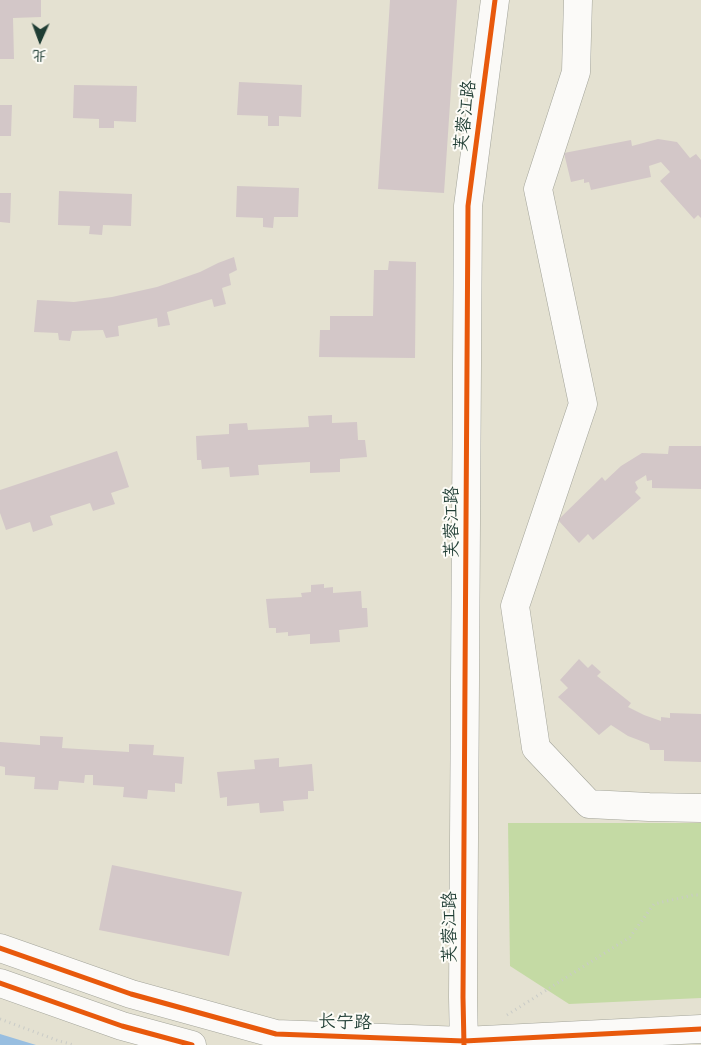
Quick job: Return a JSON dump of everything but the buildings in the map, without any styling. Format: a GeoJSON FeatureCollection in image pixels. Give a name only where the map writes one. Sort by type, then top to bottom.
{"type":"FeatureCollection","features":[{"type":"Feature","properties":{"kind":"street","name":"芙蓉江路"},"geometry":{"type":"LineString","coordinates":[[464,1043],[468,206],[495,0]]}},
{"type":"Feature","properties":{"kind":"street"},"geometry":{"type":"LineString","coordinates":[[578,0],[576,72],[538,189],[583,404],[515,606],[536,748],[588,804],[649,808],[701,808]]}},
{"type":"Feature","properties":{"kind":"street","name":"长宁路"},"geometry":{"type":"LineString","coordinates":[[0,948],[131,994],[276,1034],[464,1043],[701,1029]]}},
{"type":"Feature","properties":{"kind":"street"},"geometry":{"type":"LineString","coordinates":[[0,983],[122,1026],[192,1045]]}},
{"type":"Feature","properties":{"kind":"path"},"geometry":{"type":"LineString","coordinates":[[506,1015],[630,937],[654,904],[693,895],[701,895]]}},
{"type":"Feature","properties":{"kind":"path"},"geometry":{"type":"LineString","coordinates":[[0,1019],[74,1045]]}},
{"type":"Feature","properties":{"kind":"green space"},"geometry":{"type":"Polygon","coordinates":[[[508,823],[701,823],[701,998],[569,1004],[510,966],[508,823]]]}},
{"type":"Feature","properties":{"kind":"water"},"geometry":{"type":"Polygon","coordinates":[[[0,1034],[36,1045],[0,1045],[0,1034]]]}},
{"type":"Feature","properties":{"kind":"cycle path"},"geometry":{"type":"LineString","coordinates":[[464,1045],[468,206],[495,0]]}},
{"type":"Feature","properties":{"kind":"cycle path"},"geometry":{"type":"LineString","coordinates":[[0,948],[131,994],[276,1034],[464,1041],[701,1029]]}},
{"type":"Feature","properties":{"kind":"cycle path"},"geometry":{"type":"LineString","coordinates":[[0,983],[122,1026],[192,1045]]}}]}
